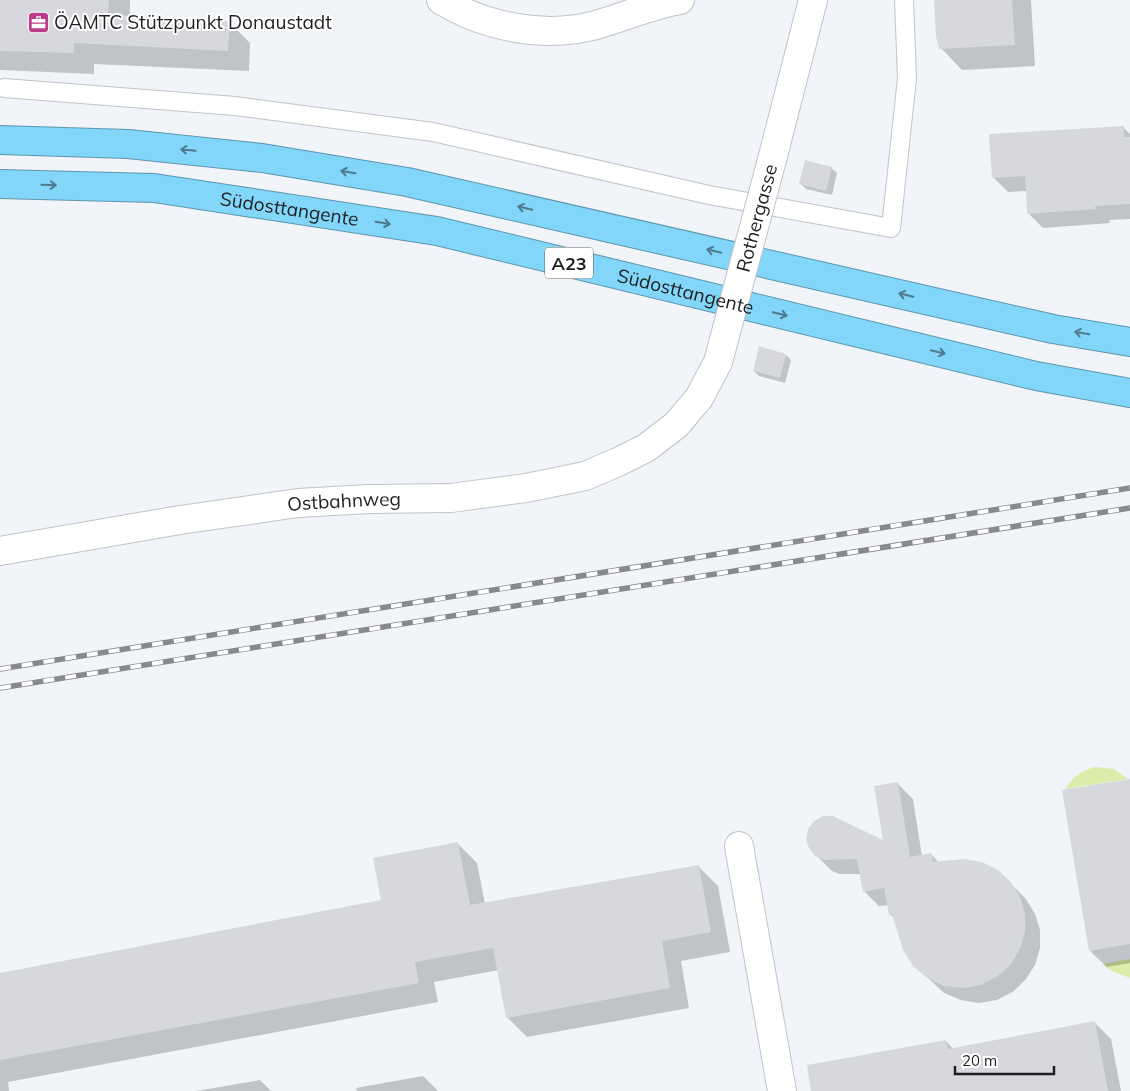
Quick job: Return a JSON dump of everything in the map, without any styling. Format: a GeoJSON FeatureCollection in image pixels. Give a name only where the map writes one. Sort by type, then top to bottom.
{"type":"FeatureCollection","features":[{"type":"Feature","properties":{"kind":"highway","name":"A23"},"geometry":{"type":"LineString","coordinates":[[0,140],[128,144],[252,157],[407,182],[1043,326],[1130,342]]}},
{"type":"Feature","properties":{"kind":"highway","name":"Südosttangente"},"geometry":{"type":"LineString","coordinates":[[0,184],[154,188],[437,231],[1036,376],[1130,393]]}},
{"type":"Feature","properties":{"kind":"street"},"geometry":{"type":"LineString","coordinates":[[441,0],[452,7],[496,24],[545,32],[594,26],[658,4],[680,0]]}},
{"type":"Feature","properties":{"kind":"street","name":"Rothergasse"},"geometry":{"type":"LineString","coordinates":[[676,424],[699,398],[718,362],[813,0]]}},
{"type":"Feature","properties":{"kind":"street","name":"Ostbahnweg"},"geometry":{"type":"LineString","coordinates":[[0,551],[180,520],[298,503],[369,499],[451,498],[526,488],[585,476],[618,462],[646,448],[676,424]]}},
{"type":"Feature","properties":{"kind":"street"},"geometry":{"type":"LineString","coordinates":[[739,846],[782,1091]]}},
{"type":"Feature","properties":{"kind":"lane"},"geometry":{"type":"LineString","coordinates":[[4,88],[236,106],[434,132],[708,196],[891,228],[907,78],[904,0]]}},
{"type":"Feature","properties":{"kind":"green space"},"geometry":{"type":"Polygon","coordinates":[[[1095,767],[1114,769],[1128,779],[1065,789],[1078,775],[1095,767]]]}},
{"type":"Feature","properties":{"kind":"green space"},"geometry":{"type":"Polygon","coordinates":[[[1130,959],[1130,978],[1110,970],[1102,964],[1130,959]]]}},
{"type":"Feature","properties":{"kind":"building"},"geometry":{"type":"Polygon","coordinates":[[[0,0],[109,0],[108,15],[230,21],[228,51],[74,43],[74,53],[0,51],[0,0]]]}},
{"type":"Feature","properties":{"kind":"building"},"geometry":{"type":"Polygon","coordinates":[[[934,0],[1012,0],[1015,45],[939,49],[936,36],[934,0]]]}},
{"type":"Feature","properties":{"kind":"building"},"geometry":{"type":"Polygon","coordinates":[[[1124,126],[1124,137],[1130,137],[1130,204],[1095,206],[1096,209],[1027,214],[1025,176],[992,178],[989,134],[1124,126]]]}},
{"type":"Feature","properties":{"kind":"building"},"geometry":{"type":"Polygon","coordinates":[[[805,160],[832,167],[826,191],[799,184],[805,160]]]}},
{"type":"Feature","properties":{"kind":"building"},"geometry":{"type":"Polygon","coordinates":[[[759,346],[786,354],[780,378],[753,371],[759,346]]]}},
{"type":"Feature","properties":{"kind":"building"},"geometry":{"type":"Polygon","coordinates":[[[1130,779],[1130,944],[1089,951],[1062,790],[1130,779]]]}},
{"type":"Feature","properties":{"kind":"building"},"geometry":{"type":"Polygon","coordinates":[[[898,782],[910,857],[931,853],[933,862],[964,859],[982,862],[998,870],[1011,882],[1020,897],[1025,914],[1025,932],[1020,949],[1011,964],[998,976],[981,985],[963,988],[944,986],[927,978],[913,966],[903,950],[892,914],[889,915],[884,888],[863,892],[857,859],[824,860],[815,856],[809,848],[806,840],[808,829],[814,821],[823,816],[833,816],[883,840],[874,786],[898,782]]]}},
{"type":"Feature","properties":{"kind":"building"},"geometry":{"type":"Polygon","coordinates":[[[458,842],[470,905],[699,865],[711,932],[662,941],[670,988],[506,1018],[493,948],[415,962],[419,983],[0,1060],[0,973],[381,900],[373,858],[458,842]]]}},
{"type":"Feature","properties":{"kind":"building"},"geometry":{"type":"Polygon","coordinates":[[[1095,1021],[1108,1091],[811,1091],[807,1065],[946,1040],[948,1049],[1095,1021]]]}},
{"type":"Feature","properties":{"kind":"railway"},"geometry":{"type":"LineString","coordinates":[[0,669],[1130,488]]}},
{"type":"Feature","properties":{"kind":"railway"},"geometry":{"type":"LineString","coordinates":[[0,688],[1130,508]]}},
{"type":"Feature","properties":{"kind":"place","name":"ÖAMTC Stützpunkt Donaustadt"},"geometry":{"type":"Point","coordinates":[38,22]}}]}
